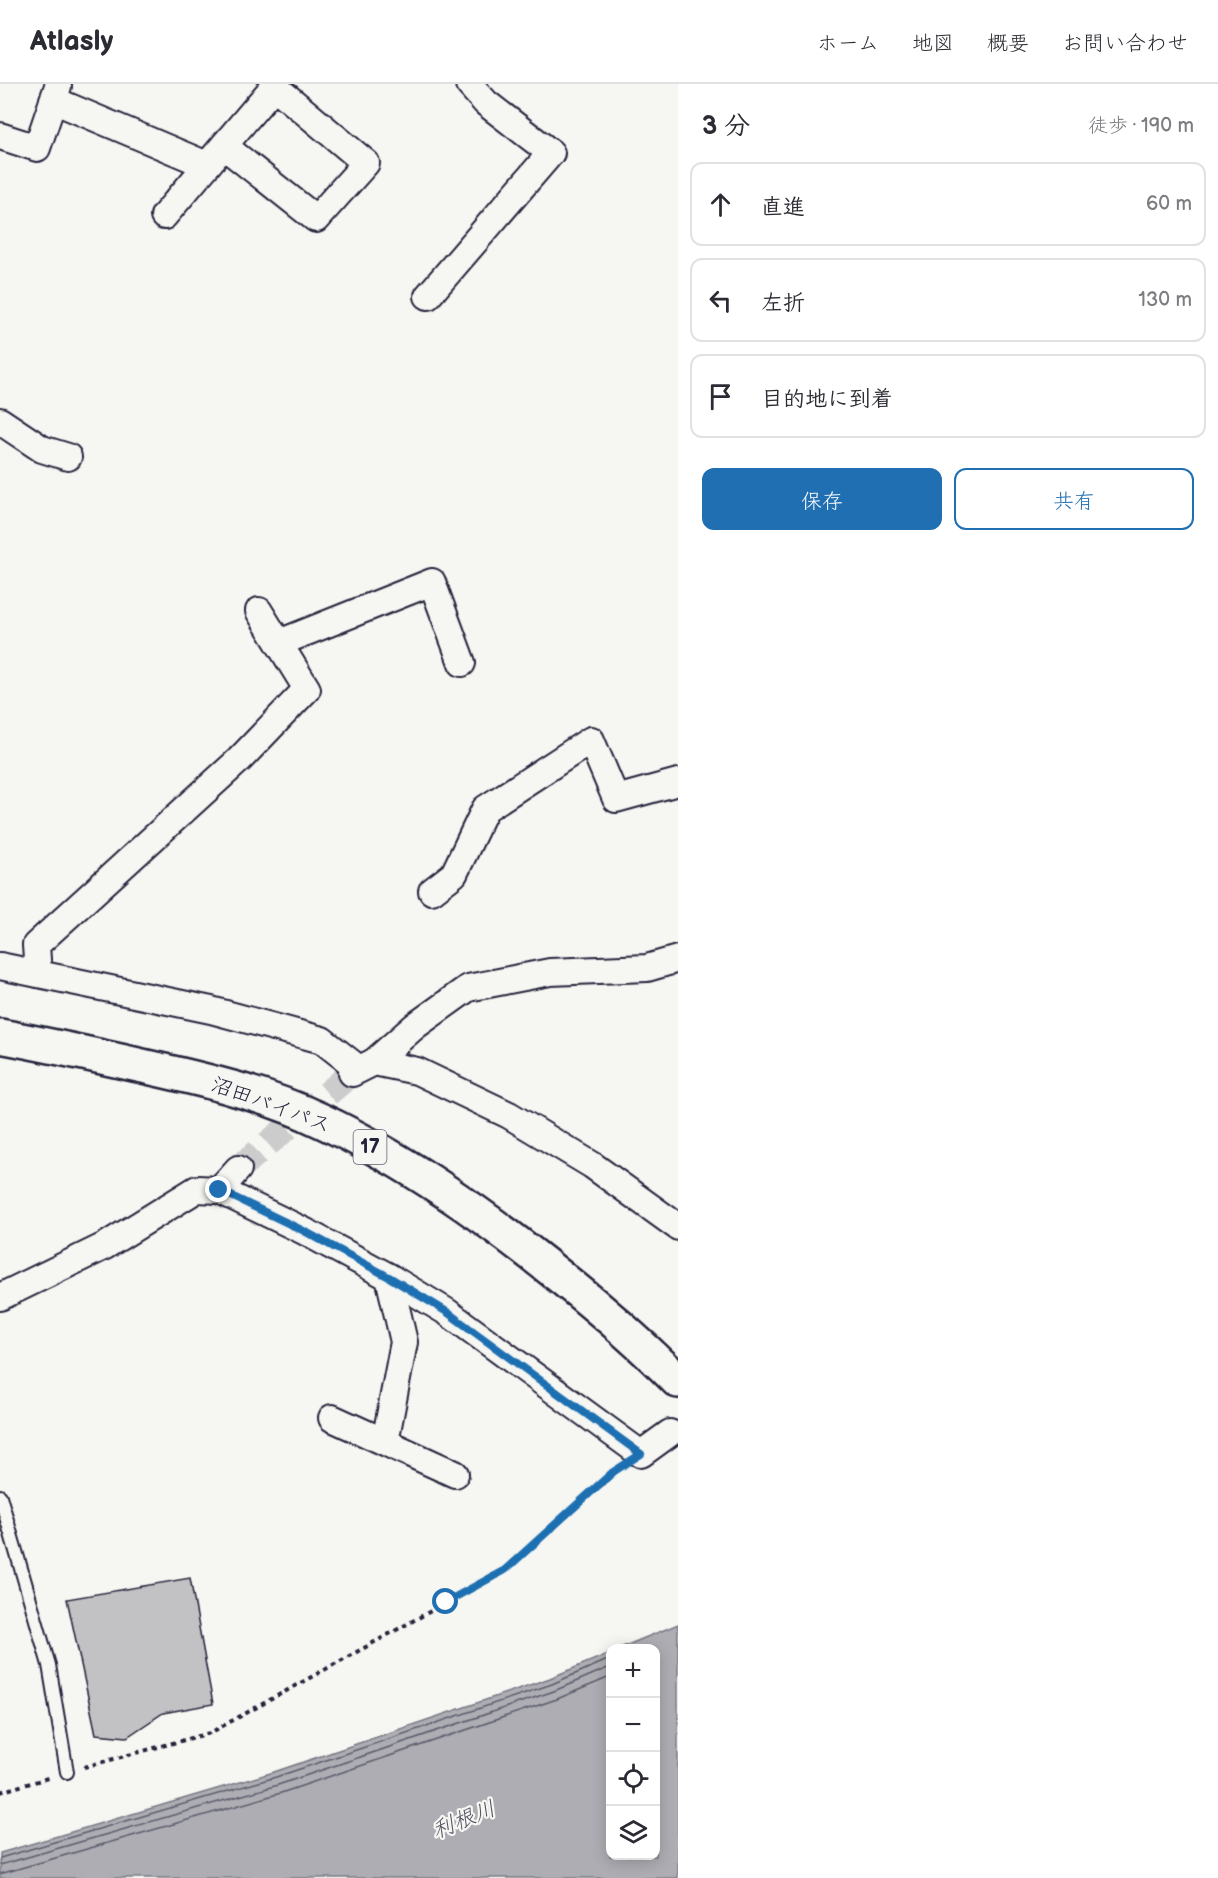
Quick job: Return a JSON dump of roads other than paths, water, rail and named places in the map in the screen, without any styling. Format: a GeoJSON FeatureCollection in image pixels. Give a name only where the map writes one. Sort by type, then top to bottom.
{"type":"FeatureCollection","features":[{"type":"Feature","properties":{"kind":"highway","name":"沼田バイパス"},"geometry":{"type":"LineString","coordinates":[[0,1036],[83,1052],[208,1081],[319,1119],[416,1173],[473,1209],[597,1307],[678,1381]]}},
{"type":"Feature","properties":{"kind":"street"},"geometry":{"type":"LineString","coordinates":[[428,296],[551,153],[486,104],[469,84]]}},
{"type":"Feature","properties":{"kind":"street"},"geometry":{"type":"LineString","coordinates":[[164,216],[275,85],[366,164],[316,219],[224,146]]}},
{"type":"Feature","properties":{"kind":"street"},"geometry":{"type":"LineString","coordinates":[[0,136],[37,148],[56,92],[207,165]]}},
{"type":"Feature","properties":{"kind":"street"},"geometry":{"type":"LineString","coordinates":[[0,421],[42,449],[68,457]]}},
{"type":"Feature","properties":{"kind":"street"},"geometry":{"type":"LineString","coordinates":[[279,643],[432,582],[462,663]]}},
{"type":"Feature","properties":{"kind":"street"},"geometry":{"type":"LineString","coordinates":[[38,974],[36,945],[239,760],[307,689],[259,610]]}},
{"type":"Feature","properties":{"kind":"street"},"geometry":{"type":"LineString","coordinates":[[432,891],[454,874],[485,809],[591,740],[616,800],[678,782]]}},
{"type":"Feature","properties":{"kind":"street"},"geometry":{"type":"LineString","coordinates":[[362,1068],[468,988],[550,972],[647,968],[678,959]]}},
{"type":"Feature","properties":{"kind":"street"},"geometry":{"type":"LineString","coordinates":[[0,966],[211,1010],[322,1040],[362,1068],[417,1071],[509,1115],[592,1165],[678,1227]]}},
{"type":"Feature","properties":{"kind":"street"},"geometry":{"type":"LineString","coordinates":[[219,1190],[238,1169]]}},
{"type":"Feature","properties":{"kind":"street"},"geometry":{"type":"LineString","coordinates":[[0,1297],[105,1246],[197,1189],[219,1190],[304,1231],[389,1277],[447,1312],[641,1454],[670,1432]]}},
{"type":"Feature","properties":{"kind":"street"},"geometry":{"type":"LineString","coordinates":[[385,1442],[404,1342],[389,1277]]}},
{"type":"Feature","properties":{"kind":"street"},"geometry":{"type":"LineString","coordinates":[[332,1418],[455,1474]]}},
{"type":"Feature","properties":{"kind":"lane"},"geometry":{"type":"LineString","coordinates":[[0,1496],[49,1665],[67,1772]]}},
{"type":"Feature","properties":{"kind":"water","name":"利根川"},"geometry":{"type":"Polygon","coordinates":[[[678,1624],[678,1878],[0,1878],[0,1853],[274,1772],[550,1678],[606,1655],[606,1860],[660,1860],[660,1644],[630,1644],[678,1624]]]}},
{"type":"Feature","properties":{"kind":"tunnel"},"geometry":{"type":"LineString","coordinates":[[238,1169],[352,1073]]}}]}
